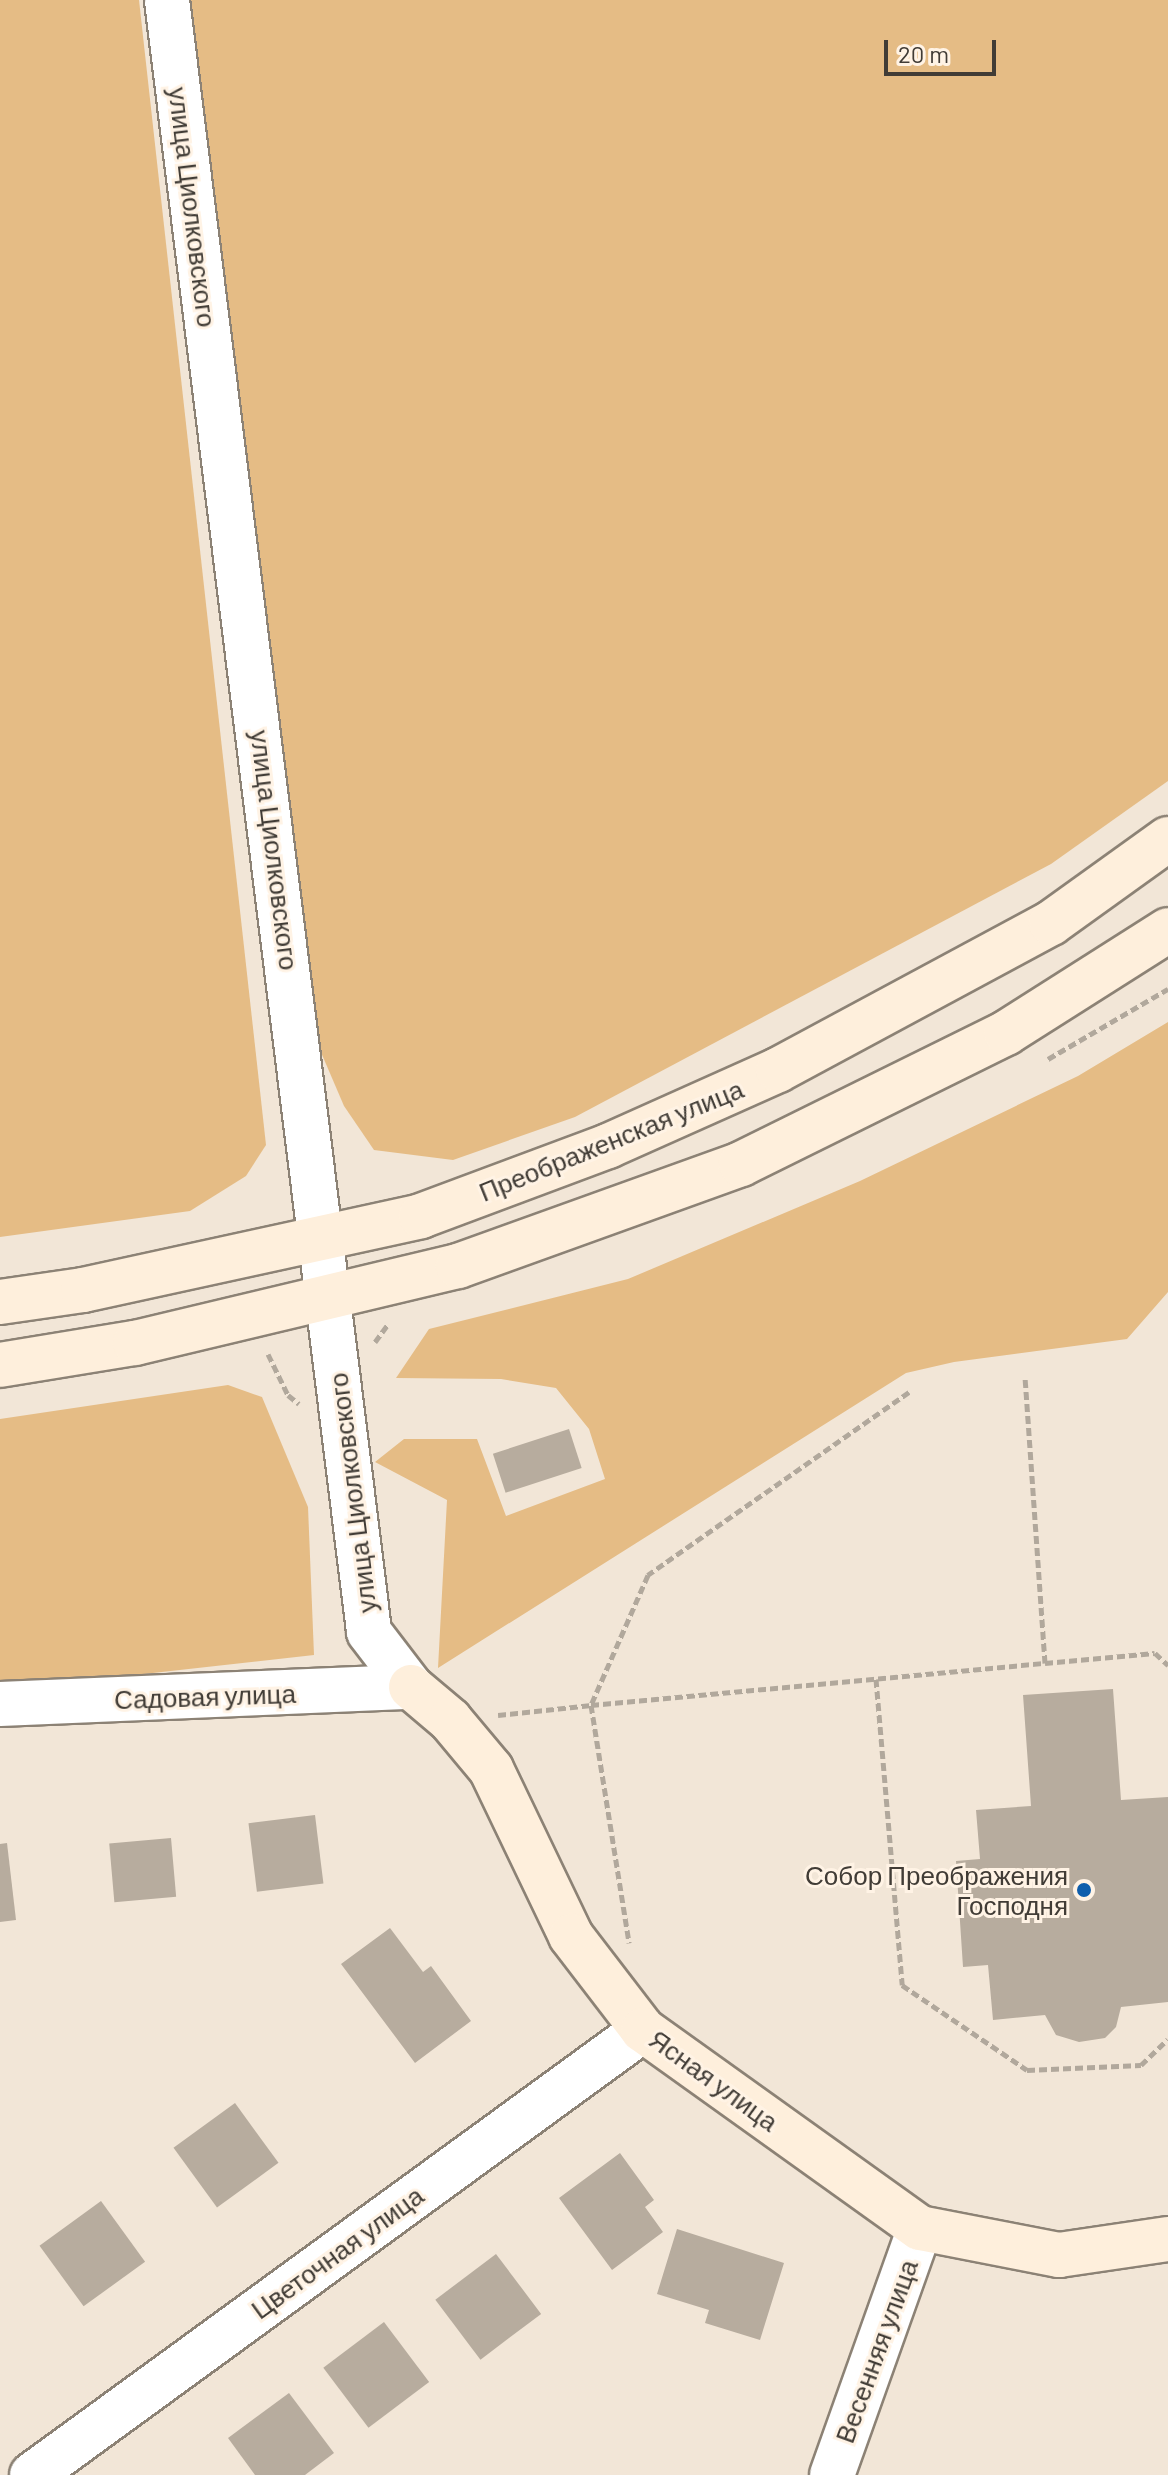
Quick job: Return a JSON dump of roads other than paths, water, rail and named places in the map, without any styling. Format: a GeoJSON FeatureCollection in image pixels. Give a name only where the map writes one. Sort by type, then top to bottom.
{"type":"FeatureCollection","features":[{"type":"Feature","properties":{"kind":"main road","name":"Преображенская улица"},"geometry":{"type":"LineString","coordinates":[[0,1302],[83,1290],[421,1216],[608,1146],[778,1070],[1051,923],[1168,839]]}},
{"type":"Feature","properties":{"kind":"main road"},"geometry":{"type":"LineString","coordinates":[[0,1365],[135,1343],[458,1266],[741,1164],[1006,1033],[1168,930]]}},
{"type":"Feature","properties":{"kind":"main road","name":"Ясная улица"},"geometry":{"type":"LineString","coordinates":[[411,1687],[450,1720],[491,1769],[571,1936],[643,2030],[920,2228],[1059,2255],[1168,2239]]}},
{"type":"Feature","properties":{"kind":"street","name":"улица Циолковского"},"geometry":{"type":"LineString","coordinates":[[167,0],[330,1296],[369,1632],[411,1687]]}},
{"type":"Feature","properties":{"kind":"street","name":"Садовая улица"},"geometry":{"type":"LineString","coordinates":[[0,1704],[411,1687]]}},
{"type":"Feature","properties":{"kind":"street","name":"Цветочная улица"},"geometry":{"type":"LineString","coordinates":[[32,2475],[643,2030]]}},
{"type":"Feature","properties":{"kind":"street","name":"Весенняя улица"},"geometry":{"type":"LineString","coordinates":[[832,2475],[920,2228]]}},
{"type":"Feature","properties":{"kind":"place","name":"Собор Преображения Господня"},"geometry":{"type":"Point","coordinates":[1084,1890]}}]}
